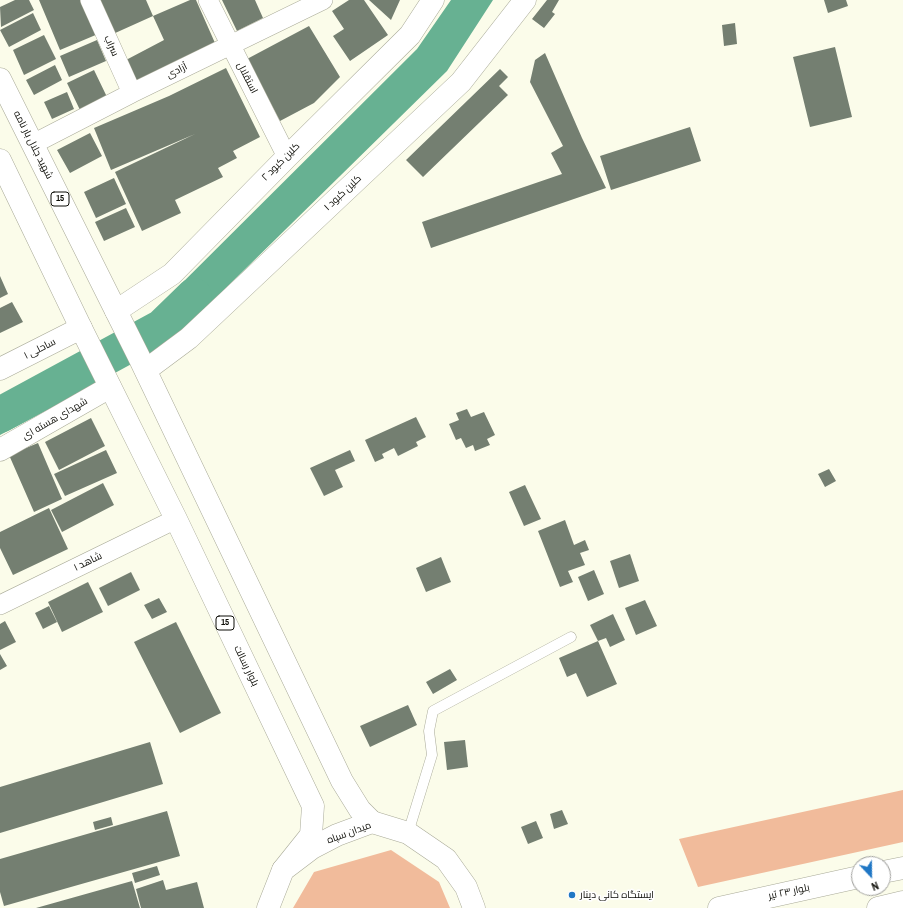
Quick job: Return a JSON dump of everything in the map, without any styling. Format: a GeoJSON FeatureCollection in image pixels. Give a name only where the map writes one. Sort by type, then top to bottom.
{"type":"FeatureCollection","features":[{"type":"Feature","properties":{"kind":"main road","name":"کلین کبود ۲"},"geometry":{"type":"LineString","coordinates":[[118,314],[172,274],[410,35],[433,0]]}},
{"type":"Feature","properties":{"kind":"main road","name":"کلین کبود ۱"},"geometry":{"type":"LineString","coordinates":[[142,363],[189,338],[461,82],[525,0]]}},
{"type":"Feature","properties":{"kind":"main road","name":"شهید جلال بار نامه"},"geometry":{"type":"LineString","coordinates":[[0,79],[118,314]]}},
{"type":"Feature","properties":{"kind":"main road","name":"15"},"geometry":{"type":"LineString","coordinates":[[0,160],[107,381]]}},
{"type":"Feature","properties":{"kind":"main road","name":"15"},"geometry":{"type":"LineString","coordinates":[[118,314],[342,781],[360,810],[372,822]]}},
{"type":"Feature","properties":{"kind":"main road","name":"ساحلی ۱"},"geometry":{"type":"LineString","coordinates":[[0,369],[83,333]]}},
{"type":"Feature","properties":{"kind":"main road","name":"شهدای هسته ای"},"geometry":{"type":"LineString","coordinates":[[0,450],[107,381]]}},
{"type":"Feature","properties":{"kind":"main road","name":"بلوار رسالت"},"geometry":{"type":"LineString","coordinates":[[107,381],[176,519],[313,806],[311,835],[284,870]]}},
{"type":"Feature","properties":{"kind":"main road","name":"میدان سپاه"},"geometry":{"type":"LineString","coordinates":[[268,908],[284,870],[312,848],[337,835],[372,822],[408,833],[446,859],[466,887],[474,908]]}},
{"type":"Feature","properties":{"kind":"main road"},"geometry":{"type":"LineString","coordinates":[[891,870],[903,868]]}},
{"type":"Feature","properties":{"kind":"main road","name":"بلوار ۲۳ تیر"},"geometry":{"type":"LineString","coordinates":[[719,908],[851,879]]}},
{"type":"Feature","properties":{"kind":"main road"},"geometry":{"type":"LineString","coordinates":[[878,908],[903,902]]}},
{"type":"Feature","properties":{"kind":"street","name":"سراب"},"geometry":{"type":"LineString","coordinates":[[90,0],[132,93]]}},
{"type":"Feature","properties":{"kind":"street","name":"استقلال"},"geometry":{"type":"LineString","coordinates":[[208,0],[287,157]]}},
{"type":"Feature","properties":{"kind":"street","name":"آزادی"},"geometry":{"type":"LineString","coordinates":[[33,144],[132,93],[323,0]]}},
{"type":"Feature","properties":{"kind":"street","name":"شاهد ۱"},"geometry":{"type":"LineString","coordinates":[[0,605],[176,519]]}},
{"type":"Feature","properties":{"kind":"lane"},"geometry":{"type":"LineString","coordinates":[[408,833],[432,755],[429,731],[432,711],[571,637]]}},
{"type":"Feature","properties":{"kind":"shaded area"},"geometry":{"type":"Polygon","coordinates":[[[451,0],[493,0],[447,71],[178,335],[164,341],[150,315],[417,49],[451,0]]]}},
{"type":"Feature","properties":{"kind":"shaded area"},"geometry":{"type":"Polygon","coordinates":[[[57,367],[72,397],[0,435],[0,397],[57,367]]]}},
{"type":"Feature","properties":{"kind":"shaded area"},"geometry":{"type":"Polygon","coordinates":[[[903,790],[903,842],[698,887],[679,839],[903,790]]]}},
{"type":"Feature","properties":{"kind":"shaded area"},"geometry":{"type":"Polygon","coordinates":[[[391,850],[439,882],[450,908],[293,908],[314,872],[391,850]]]}},
{"type":"Feature","properties":{"kind":"building"},"geometry":{"type":"Polygon","coordinates":[[[15,0],[29,0],[34,10],[1,27],[0,7],[15,0]]]}},
{"type":"Feature","properties":{"kind":"building"},"geometry":{"type":"Polygon","coordinates":[[[39,0],[82,0],[98,34],[60,50],[39,0]]]}},
{"type":"Feature","properties":{"kind":"building"},"geometry":{"type":"Polygon","coordinates":[[[98,0],[146,0],[153,16],[113,34],[98,0]]]}},
{"type":"Feature","properties":{"kind":"building"},"geometry":{"type":"Polygon","coordinates":[[[190,0],[196,0],[215,43],[137,81],[126,60],[164,40],[153,16],[190,0]]]}},
{"type":"Feature","properties":{"kind":"building"},"geometry":{"type":"Polygon","coordinates":[[[222,0],[255,0],[263,18],[237,31],[222,0]]]}},
{"type":"Feature","properties":{"kind":"building"},"geometry":{"type":"Polygon","coordinates":[[[349,0],[364,0],[388,35],[350,61],[333,36],[344,29],[332,11],[349,0]]]}},
{"type":"Feature","properties":{"kind":"building"},"geometry":{"type":"Polygon","coordinates":[[[369,0],[400,0],[391,20],[369,0]]]}},
{"type":"Feature","properties":{"kind":"building"},"geometry":{"type":"Polygon","coordinates":[[[547,0],[559,0],[552,12],[555,14],[544,28],[532,19],[547,0]]]}},
{"type":"Feature","properties":{"kind":"building"},"geometry":{"type":"Polygon","coordinates":[[[824,0],[846,0],[848,6],[828,13],[824,0]]]}},
{"type":"Feature","properties":{"kind":"building"},"geometry":{"type":"Polygon","coordinates":[[[33,13],[41,30],[9,47],[0,30],[33,13]]]}},
{"type":"Feature","properties":{"kind":"building"},"geometry":{"type":"Polygon","coordinates":[[[735,23],[737,44],[724,46],[722,25],[735,23]]]}},
{"type":"Feature","properties":{"kind":"building"},"geometry":{"type":"Polygon","coordinates":[[[309,26],[340,77],[314,103],[280,121],[247,59],[309,26]]]}},
{"type":"Feature","properties":{"kind":"building"},"geometry":{"type":"Polygon","coordinates":[[[44,35],[56,59],[24,75],[13,50],[44,35]]]}},
{"type":"Feature","properties":{"kind":"building"},"geometry":{"type":"Polygon","coordinates":[[[97,40],[106,61],[69,77],[60,56],[97,40]]]}},
{"type":"Feature","properties":{"kind":"building"},"geometry":{"type":"Polygon","coordinates":[[[835,47],[852,117],[810,127],[793,57],[835,47]]]}},
{"type":"Feature","properties":{"kind":"building"},"geometry":{"type":"Polygon","coordinates":[[[545,53],[582,138],[606,188],[431,248],[422,222],[562,174],[551,153],[563,146],[530,82],[535,60],[545,53]]]}},
{"type":"Feature","properties":{"kind":"building"},"geometry":{"type":"Polygon","coordinates":[[[55,65],[62,80],[34,95],[26,80],[55,65]]]}},
{"type":"Feature","properties":{"kind":"building"},"geometry":{"type":"Polygon","coordinates":[[[226,68],[260,137],[233,151],[237,158],[218,168],[223,177],[175,200],[181,213],[142,231],[115,172],[195,134],[111,170],[94,128],[169,96],[226,68]]]}},
{"type":"Feature","properties":{"kind":"building"},"geometry":{"type":"Polygon","coordinates":[[[500,69],[508,77],[499,86],[508,95],[423,177],[406,160],[500,69]]]}},
{"type":"Feature","properties":{"kind":"building"},"geometry":{"type":"Polygon","coordinates":[[[94,70],[107,97],[80,110],[67,83],[94,70]]]}},
{"type":"Feature","properties":{"kind":"building"},"geometry":{"type":"Polygon","coordinates":[[[67,92],[74,109],[52,119],[44,102],[67,92]]]}},
{"type":"Feature","properties":{"kind":"building"},"geometry":{"type":"Polygon","coordinates":[[[690,127],[701,161],[611,190],[600,156],[690,127]]]}},
{"type":"Feature","properties":{"kind":"building"},"geometry":{"type":"Polygon","coordinates":[[[90,133],[102,156],[70,173],[57,150],[90,133]]]}},
{"type":"Feature","properties":{"kind":"building"},"geometry":{"type":"Polygon","coordinates":[[[114,178],[126,204],[96,218],[84,192],[114,178]]]}},
{"type":"Feature","properties":{"kind":"building"},"geometry":{"type":"Polygon","coordinates":[[[126,208],[135,227],[104,241],[95,222],[126,208]]]}},
{"type":"Feature","properties":{"kind":"building"},"geometry":{"type":"Polygon","coordinates":[[[0,276],[8,294],[0,298],[0,276]]]}},
{"type":"Feature","properties":{"kind":"building"},"geometry":{"type":"Polygon","coordinates":[[[12,302],[23,322],[0,333],[0,308],[12,302]]]}},
{"type":"Feature","properties":{"kind":"building"},"geometry":{"type":"Polygon","coordinates":[[[467,409],[471,417],[484,412],[495,435],[487,439],[490,445],[475,451],[473,445],[466,448],[461,438],[456,440],[449,424],[459,420],[456,413],[467,409]]]}},
{"type":"Feature","properties":{"kind":"building"},"geometry":{"type":"Polygon","coordinates":[[[416,417],[426,437],[416,442],[418,446],[398,456],[394,448],[382,454],[384,458],[375,462],[365,440],[416,417]]]}},
{"type":"Feature","properties":{"kind":"building"},"geometry":{"type":"Polygon","coordinates":[[[91,418],[105,446],[59,470],[45,442],[91,418]]]}},
{"type":"Feature","properties":{"kind":"building"},"geometry":{"type":"Polygon","coordinates":[[[38,443],[62,499],[34,512],[9,455],[38,443]]]}},
{"type":"Feature","properties":{"kind":"building"},"geometry":{"type":"Polygon","coordinates":[[[106,450],[117,473],[65,496],[54,474],[106,450]]]}},
{"type":"Feature","properties":{"kind":"building"},"geometry":{"type":"Polygon","coordinates":[[[350,450],[355,461],[335,470],[343,487],[324,496],[310,468],[350,450]]]}},
{"type":"Feature","properties":{"kind":"building"},"geometry":{"type":"Polygon","coordinates":[[[829,469],[836,481],[825,487],[818,474],[829,469]]]}},
{"type":"Feature","properties":{"kind":"building"},"geometry":{"type":"Polygon","coordinates":[[[103,483],[114,505],[62,532],[51,510],[103,483]]]}},
{"type":"Feature","properties":{"kind":"building"},"geometry":{"type":"Polygon","coordinates":[[[525,485],[541,519],[524,526],[509,492],[525,485]]]}},
{"type":"Feature","properties":{"kind":"building"},"geometry":{"type":"Polygon","coordinates":[[[49,508],[68,549],[13,575],[0,548],[0,532],[49,508]]]}},
{"type":"Feature","properties":{"kind":"building"},"geometry":{"type":"Polygon","coordinates":[[[565,520],[574,545],[585,540],[589,550],[580,553],[585,565],[568,571],[573,582],[560,587],[538,531],[565,520]]]}},
{"type":"Feature","properties":{"kind":"building"},"geometry":{"type":"Polygon","coordinates":[[[630,554],[639,581],[619,588],[610,561],[630,554]]]}},
{"type":"Feature","properties":{"kind":"building"},"geometry":{"type":"Polygon","coordinates":[[[441,557],[451,582],[426,592],[416,568],[441,557]]]}},
{"type":"Feature","properties":{"kind":"building"},"geometry":{"type":"Polygon","coordinates":[[[594,570],[604,594],[588,601],[578,577],[594,570]]]}},
{"type":"Feature","properties":{"kind":"building"},"geometry":{"type":"Polygon","coordinates":[[[131,572],[140,590],[108,606],[99,588],[131,572]]]}},
{"type":"Feature","properties":{"kind":"building"},"geometry":{"type":"Polygon","coordinates":[[[88,582],[103,612],[62,632],[48,602],[88,582]]]}},
{"type":"Feature","properties":{"kind":"building"},"geometry":{"type":"Polygon","coordinates":[[[159,598],[167,612],[152,619],[144,605],[159,598]]]}},
{"type":"Feature","properties":{"kind":"building"},"geometry":{"type":"Polygon","coordinates":[[[645,600],[657,626],[636,635],[625,608],[645,600]]]}},
{"type":"Feature","properties":{"kind":"building"},"geometry":{"type":"Polygon","coordinates":[[[49,606],[57,622],[43,629],[35,613],[49,606]]]}},
{"type":"Feature","properties":{"kind":"building"},"geometry":{"type":"Polygon","coordinates":[[[613,614],[625,640],[610,647],[606,638],[598,641],[590,625],[613,614]]]}},
{"type":"Feature","properties":{"kind":"building"},"geometry":{"type":"Polygon","coordinates":[[[5,621],[16,642],[0,650],[0,624],[5,621]]]}},
{"type":"Feature","properties":{"kind":"building"},"geometry":{"type":"Polygon","coordinates":[[[176,622],[221,713],[180,733],[134,642],[176,622]]]}},
{"type":"Feature","properties":{"kind":"building"},"geometry":{"type":"Polygon","coordinates":[[[598,641],[617,684],[587,697],[576,673],[567,677],[559,658],[598,641]]]}},
{"type":"Feature","properties":{"kind":"building"},"geometry":{"type":"Polygon","coordinates":[[[0,654],[7,666],[0,670],[0,654]]]}},
{"type":"Feature","properties":{"kind":"building"},"geometry":{"type":"Polygon","coordinates":[[[450,669],[457,680],[433,694],[426,682],[450,669]]]}},
{"type":"Feature","properties":{"kind":"building"},"geometry":{"type":"Polygon","coordinates":[[[408,705],[417,725],[370,747],[360,726],[408,705]]]}},
{"type":"Feature","properties":{"kind":"building"},"geometry":{"type":"Polygon","coordinates":[[[465,740],[468,767],[447,770],[444,742],[465,740]]]}},
{"type":"Feature","properties":{"kind":"building"},"geometry":{"type":"Polygon","coordinates":[[[150,742],[163,784],[0,833],[0,787],[150,742]]]}},
{"type":"Feature","properties":{"kind":"building"},"geometry":{"type":"Polygon","coordinates":[[[562,810],[568,824],[554,829],[550,814],[562,810]]]}},
{"type":"Feature","properties":{"kind":"building"},"geometry":{"type":"Polygon","coordinates":[[[167,811],[180,856],[4,906],[0,892],[0,859],[167,811]]]}},
{"type":"Feature","properties":{"kind":"building"},"geometry":{"type":"Polygon","coordinates":[[[111,817],[113,825],[95,830],[93,822],[111,817]]]}},
{"type":"Feature","properties":{"kind":"building"},"geometry":{"type":"Polygon","coordinates":[[[536,821],[543,838],[528,844],[521,827],[536,821]]]}},
{"type":"Feature","properties":{"kind":"building"},"geometry":{"type":"Polygon","coordinates":[[[157,866],[160,875],[135,883],[132,873],[157,866]]]}},
{"type":"Feature","properties":{"kind":"building"},"geometry":{"type":"Polygon","coordinates":[[[163,880],[166,890],[197,882],[204,908],[141,908],[136,889],[163,880]]]}},
{"type":"Feature","properties":{"kind":"building"},"geometry":{"type":"Polygon","coordinates":[[[132,881],[140,908],[36,908],[132,881]]]}},
{"type":"Feature","properties":{"kind":"waterway"},"geometry":{"type":"LineString","coordinates":[[0,415],[162,327],[194,296]]}},
{"type":"Feature","properties":{"kind":"place","name":"ایستگاه کانی دینار"},"geometry":{"type":"Point","coordinates":[572,895]}}]}
